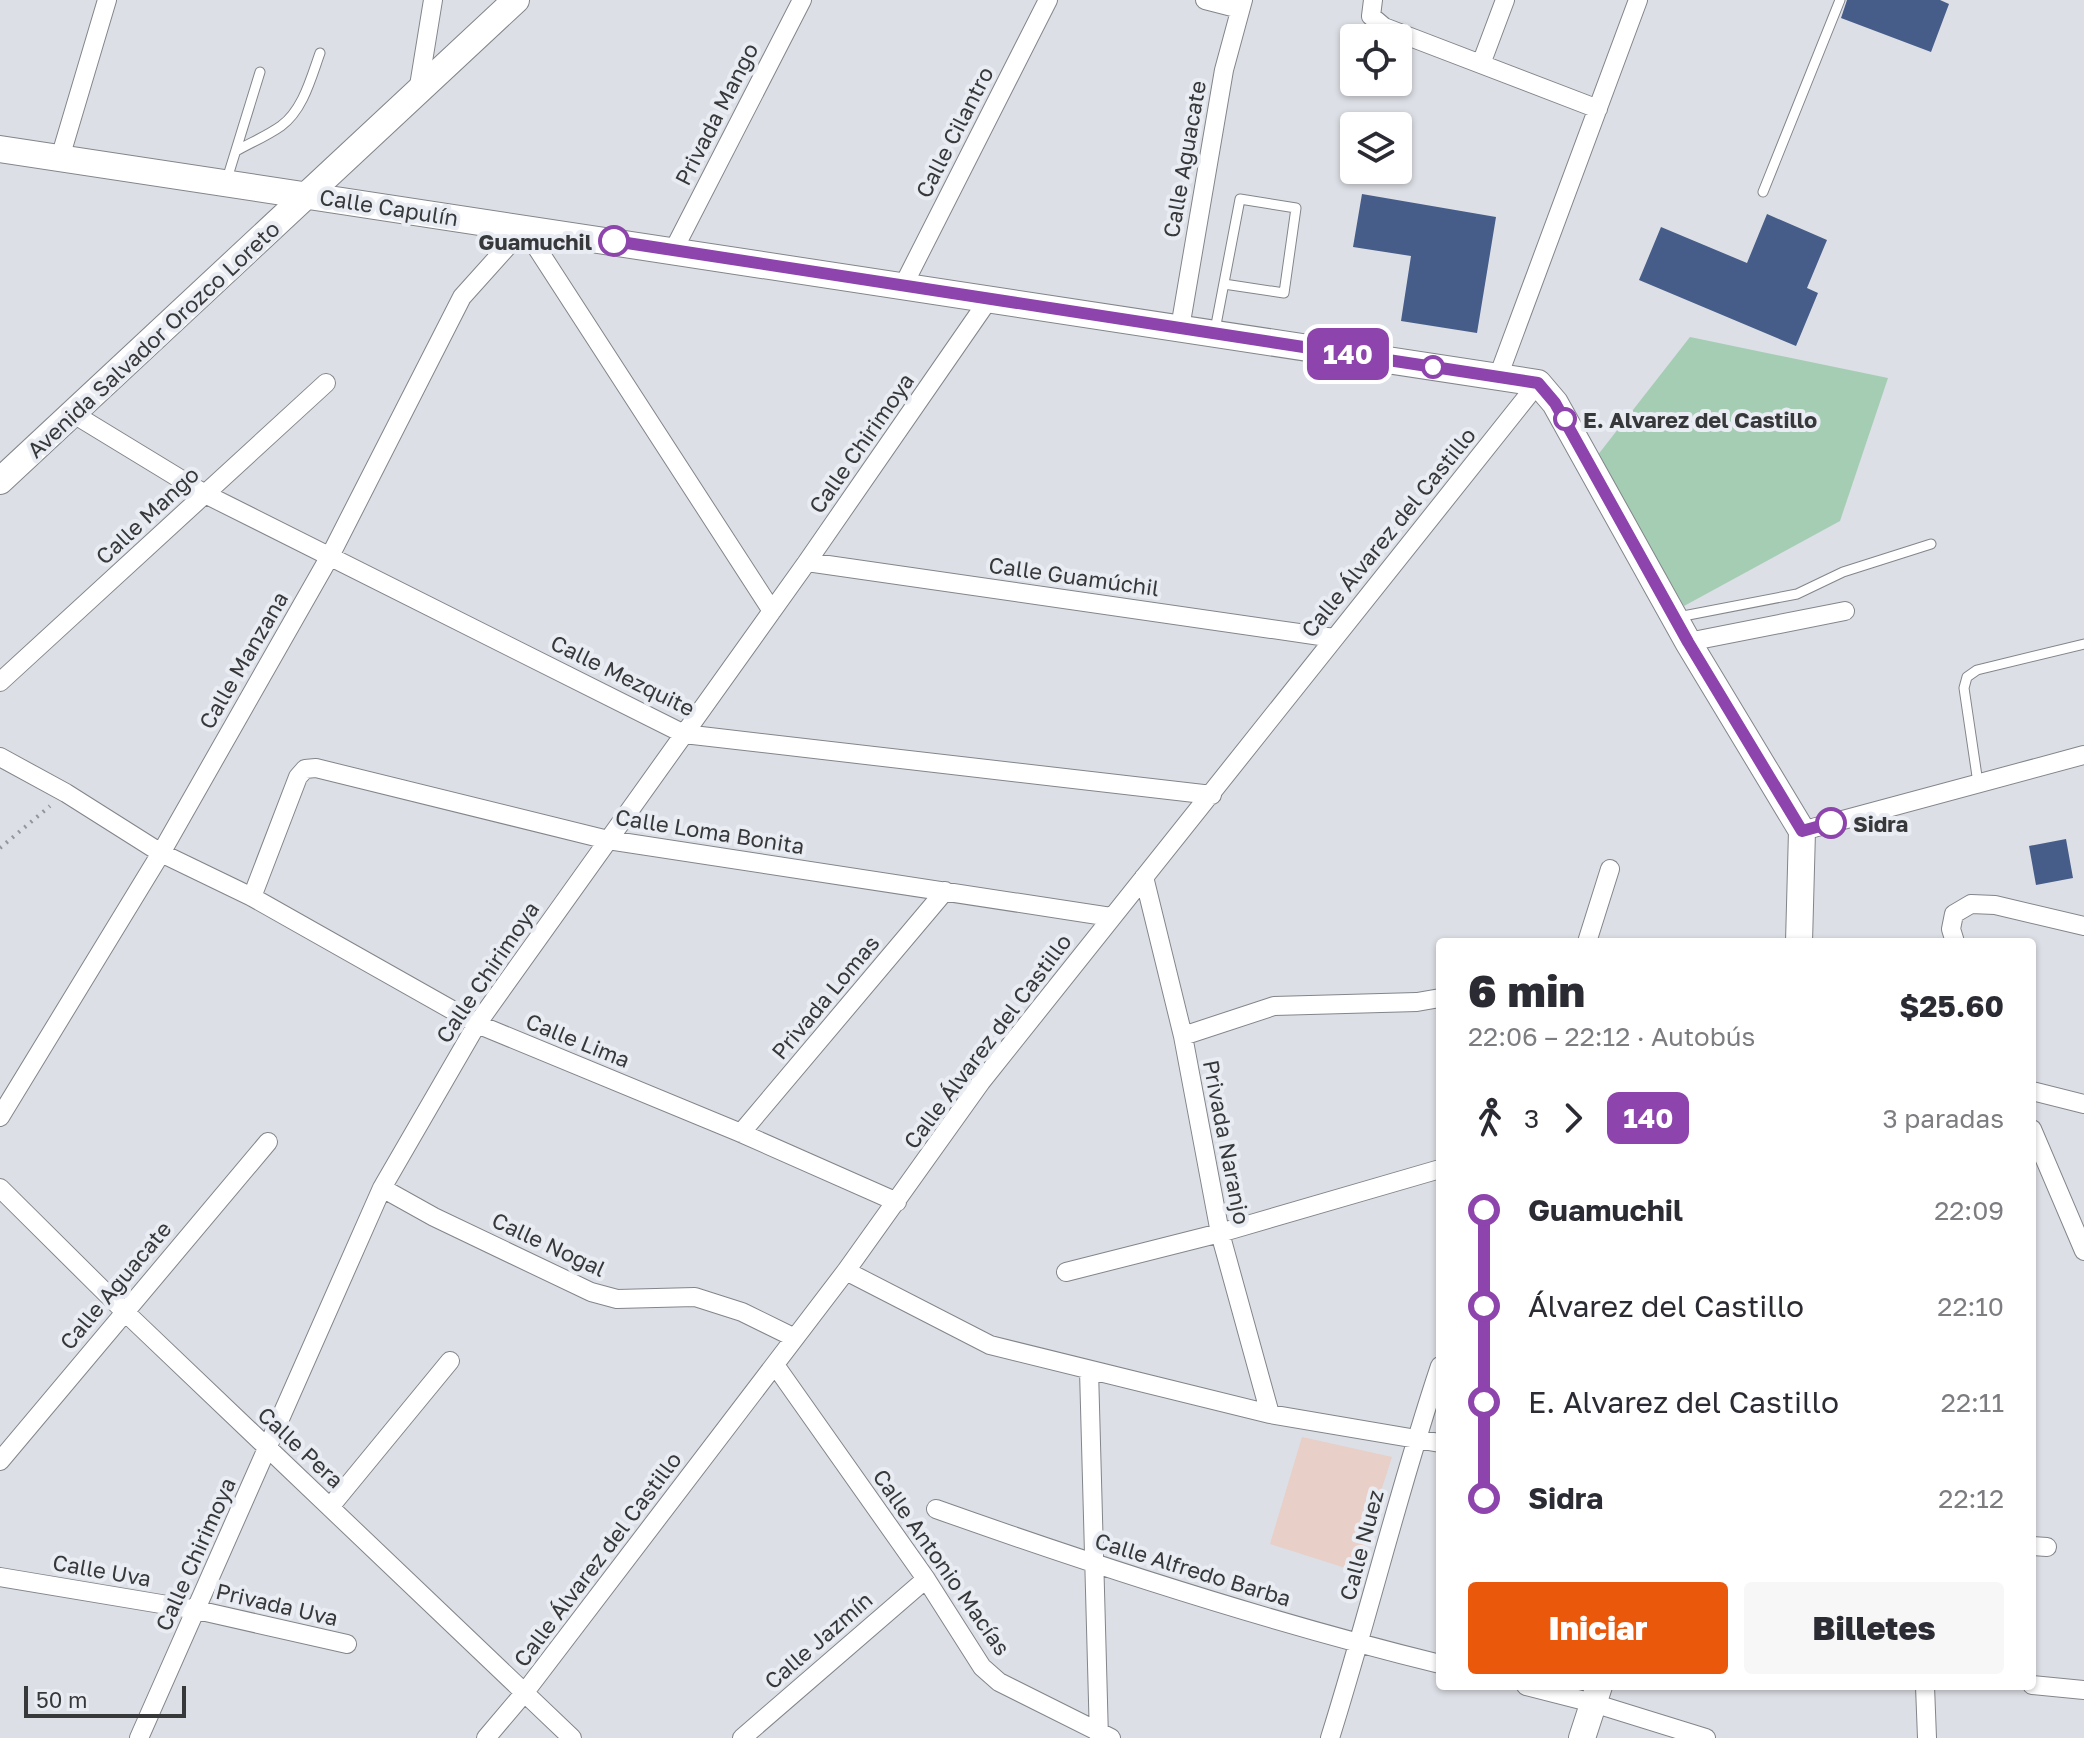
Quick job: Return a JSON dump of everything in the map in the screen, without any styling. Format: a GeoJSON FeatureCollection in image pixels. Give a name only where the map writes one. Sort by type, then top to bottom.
{"type":"FeatureCollection","features":[{"type":"Feature","properties":{"kind":"street"},"geometry":{"type":"LineString","coordinates":[[60,158],[107,0]]}},
{"type":"Feature","properties":{"kind":"street"},"geometry":{"type":"LineString","coordinates":[[418,93],[433,0]]}},
{"type":"Feature","properties":{"kind":"street","name":"Avenida Salvador Orozco Loreto"},"geometry":{"type":"LineString","coordinates":[[0,481],[516,0]]}},
{"type":"Feature","properties":{"kind":"street","name":"Privada Mango"},"geometry":{"type":"LineString","coordinates":[[673,251],[802,0]]}},
{"type":"Feature","properties":{"kind":"street","name":"Calle Cilantro"},"geometry":{"type":"LineString","coordinates":[[903,286],[1048,0]]}},
{"type":"Feature","properties":{"kind":"street"},"geometry":{"type":"LineString","coordinates":[[1205,0],[1242,4]]}},
{"type":"Feature","properties":{"kind":"street"},"geometry":{"type":"LineString","coordinates":[[1481,64],[1505,0]]}},
{"type":"Feature","properties":{"kind":"street"},"geometry":{"type":"LineString","coordinates":[[1498,377],[1638,0]]}},
{"type":"Feature","properties":{"kind":"street","name":"Calle Aguacate"},"geometry":{"type":"LineString","coordinates":[[1180,328],[1224,70],[1242,4]]}},
{"type":"Feature","properties":{"kind":"street"},"geometry":{"type":"LineString","coordinates":[[1372,8],[1384,27],[1598,109]]}},
{"type":"Feature","properties":{"kind":"street","name":"Calle Capulín"},"geometry":{"type":"LineString","coordinates":[[0,149],[1538,383]]}},
{"type":"Feature","properties":{"kind":"street"},"geometry":{"type":"LineString","coordinates":[[524,228],[772,611]]}},
{"type":"Feature","properties":{"kind":"street","name":"Calle Manzana"},"geometry":{"type":"LineString","coordinates":[[0,1117],[161,853],[330,556],[462,297],[524,228]]}},
{"type":"Feature","properties":{"kind":"street","name":"Calle Chirimoya"},"geometry":{"type":"LineString","coordinates":[[139,1738],[382,1188],[477,1024],[807,562],[989,299]]}},
{"type":"Feature","properties":{"kind":"street","name":"Calle Mango"},"geometry":{"type":"LineString","coordinates":[[0,682],[326,383]]}},
{"type":"Feature","properties":{"kind":"street"},"geometry":{"type":"LineString","coordinates":[[1538,383],[1555,403],[1688,642],[1802,831],[1799,938]]}},
{"type":"Feature","properties":{"kind":"street","name":"Calle Álvarez del Castillo"},"geometry":{"type":"LineString","coordinates":[[486,1738],[525,1692],[846,1271],[981,1082],[1538,383]]}},
{"type":"Feature","properties":{"kind":"street","name":"Calle Mezquite"},"geometry":{"type":"LineString","coordinates":[[72,413],[205,494],[684,734],[1212,795]]}},
{"type":"Feature","properties":{"kind":"street","name":"Calle Guamúchil"},"geometry":{"type":"LineString","coordinates":[[807,562],[1334,638]]}},
{"type":"Feature","properties":{"kind":"street"},"geometry":{"type":"LineString","coordinates":[[1688,642],[1845,611]]}},
{"type":"Feature","properties":{"kind":"street"},"geometry":{"type":"LineString","coordinates":[[1802,831],[2084,755]]}},
{"type":"Feature","properties":{"kind":"street","name":"Calle Lima"},"geometry":{"type":"LineString","coordinates":[[0,757],[66,793],[161,853],[252,897],[477,1024],[741,1133],[897,1202]]}},
{"type":"Feature","properties":{"kind":"street","name":"Calle Loma Bonita"},"geometry":{"type":"LineString","coordinates":[[252,897],[298,777],[305,769],[316,768],[608,840],[1111,917]]}},
{"type":"Feature","properties":{"kind":"street"},"geometry":{"type":"LineString","coordinates":[[1588,938],[1610,869]]}},
{"type":"Feature","properties":{"kind":"street","name":"Privada Naranjo"},"geometry":{"type":"LineString","coordinates":[[1144,877],[1183,1036],[1220,1233],[1270,1414]]}},
{"type":"Feature","properties":{"kind":"street","name":"Privada Lomas"},"geometry":{"type":"LineString","coordinates":[[741,1133],[945,891]]}},
{"type":"Feature","properties":{"kind":"street"},"geometry":{"type":"LineString","coordinates":[[1954,938],[1951,929],[1954,914],[1971,904],[1995,905],[2084,926]]}},
{"type":"Feature","properties":{"kind":"street"},"geometry":{"type":"LineString","coordinates":[[1183,1036],[1274,1006],[1417,1002],[1436,999]]}},
{"type":"Feature","properties":{"kind":"street"},"geometry":{"type":"LineString","coordinates":[[2036,1092],[2084,1104]]}},
{"type":"Feature","properties":{"kind":"street"},"geometry":{"type":"LineString","coordinates":[[2036,1138],[2084,1251]]}},
{"type":"Feature","properties":{"kind":"street","name":"Calle Aguacate"},"geometry":{"type":"LineString","coordinates":[[0,1461],[268,1142]]}},
{"type":"Feature","properties":{"kind":"street"},"geometry":{"type":"LineString","coordinates":[[1066,1272],[1220,1233],[1436,1170]]}},
{"type":"Feature","properties":{"kind":"street","name":"Calle Pera"},"geometry":{"type":"LineString","coordinates":[[0,1188],[124,1311],[572,1738]]}},
{"type":"Feature","properties":{"kind":"street","name":"Calle Nogal"},"geometry":{"type":"LineString","coordinates":[[382,1188],[434,1217],[591,1292],[617,1299],[695,1297],[742,1312],[795,1338]]}},
{"type":"Feature","properties":{"kind":"street"},"geometry":{"type":"LineString","coordinates":[[846,1271],[990,1345],[1270,1414],[1436,1442]]}},
{"type":"Feature","properties":{"kind":"street"},"geometry":{"type":"LineString","coordinates":[[330,1507],[450,1361]]}},
{"type":"Feature","properties":{"kind":"street","name":"Calle Antonio Macías"},"geometry":{"type":"LineString","coordinates":[[775,1365],[926,1579],[982,1667],[999,1682],[1104,1736]]}},
{"type":"Feature","properties":{"kind":"street"},"geometry":{"type":"LineString","coordinates":[[1089,1370],[1094,1565],[1104,1736]]}},
{"type":"Feature","properties":{"kind":"street","name":"Calle Nuez"},"geometry":{"type":"LineString","coordinates":[[1330,1738],[1436,1378]]}},
{"type":"Feature","properties":{"kind":"street","name":"Calle Alfredo Barba"},"geometry":{"type":"LineString","coordinates":[[936,1509],[1094,1565],[1359,1644],[1436,1663]]}},
{"type":"Feature","properties":{"kind":"street","name":"Calle Uva"},"geometry":{"type":"LineString","coordinates":[[0,1577],[197,1610]]}},
{"type":"Feature","properties":{"kind":"street","name":"Calle Jazmín"},"geometry":{"type":"LineString","coordinates":[[752,1736],[926,1579]]}},
{"type":"Feature","properties":{"kind":"street","name":"Privada Uva"},"geometry":{"type":"LineString","coordinates":[[197,1610],[347,1644]]}},
{"type":"Feature","properties":{"kind":"street"},"geometry":{"type":"LineString","coordinates":[[2036,1685],[2084,1690]]}},
{"type":"Feature","properties":{"kind":"street"},"geometry":{"type":"LineString","coordinates":[[1561,1690],[1596,1694],[1706,1738]]}},
{"type":"Feature","properties":{"kind":"street"},"geometry":{"type":"LineString","coordinates":[[1925,1690],[1927,1738]]}},
{"type":"Feature","properties":{"kind":"street"},"geometry":{"type":"LineString","coordinates":[[1582,1738],[1596,1694]]}},
{"type":"Feature","properties":{"kind":"lane"},"geometry":{"type":"LineString","coordinates":[[1763,192],[1840,0]]}},
{"type":"Feature","properties":{"kind":"lane"},"geometry":{"type":"LineString","coordinates":[[236,151],[281,126],[293,114],[308,88],[320,53]]}},
{"type":"Feature","properties":{"kind":"lane"},"geometry":{"type":"LineString","coordinates":[[226,182],[260,72]]}},
{"type":"Feature","properties":{"kind":"lane"},"geometry":{"type":"LineString","coordinates":[[1214,333],[1240,199],[1296,208],[1284,293],[1224,284]]}},
{"type":"Feature","properties":{"kind":"lane"},"geometry":{"type":"LineString","coordinates":[[1675,618],[1797,594],[1843,572],[1931,544]]}},
{"type":"Feature","properties":{"kind":"lane"},"geometry":{"type":"LineString","coordinates":[[1978,783],[1964,688],[1967,677],[1977,670],[2084,644]]}},
{"type":"Feature","properties":{"kind":"path"},"geometry":{"type":"LineString","coordinates":[[0,848],[66,793]]}},
{"type":"Feature","properties":{"kind":"shaded area"},"geometry":{"type":"Polygon","coordinates":[[[1302,1437],[1392,1457],[1355,1571],[1270,1544],[1302,1437]]]}},
{"type":"Feature","properties":{"kind":"green space"},"geometry":{"type":"Polygon","coordinates":[[[1690,337],[1888,378],[1840,521],[1684,606],[1597,456],[1690,337]]]}},
{"type":"Feature","properties":{"kind":"building"},"geometry":{"type":"Polygon","coordinates":[[[1847,0],[1940,0],[1949,4],[1931,52],[1841,18],[1847,0]]]}},
{"type":"Feature","properties":{"kind":"building"},"geometry":{"type":"Polygon","coordinates":[[[1362,194],[1496,217],[1477,333],[1401,321],[1411,256],[1353,247],[1362,194]]]}},
{"type":"Feature","properties":{"kind":"building"},"geometry":{"type":"Polygon","coordinates":[[[1767,214],[1827,240],[1807,288],[1818,293],[1796,346],[1639,280],[1661,227],[1747,263],[1767,214]]]}},
{"type":"Feature","properties":{"kind":"building"},"geometry":{"type":"Polygon","coordinates":[[[2066,839],[2073,878],[2036,885],[2029,846],[2066,839]]]}},
{"type":"Feature","properties":{"kind":"bus line","name":"140"},"geometry":{"type":"LineString","coordinates":[[614,241],[1538,383],[1555,403],[1688,642],[1802,831],[1831,823]]}},
{"type":"Feature","properties":{"kind":"place","name":"Guamuchil"},"geometry":{"type":"Point","coordinates":[614,241]}},
{"type":"Feature","properties":{"kind":"place","name":"E. Alvarez del Castillo"},"geometry":{"type":"Point","coordinates":[1565,419]}},
{"type":"Feature","properties":{"kind":"place","name":"Sidra"},"geometry":{"type":"Point","coordinates":[1831,823]}}]}
